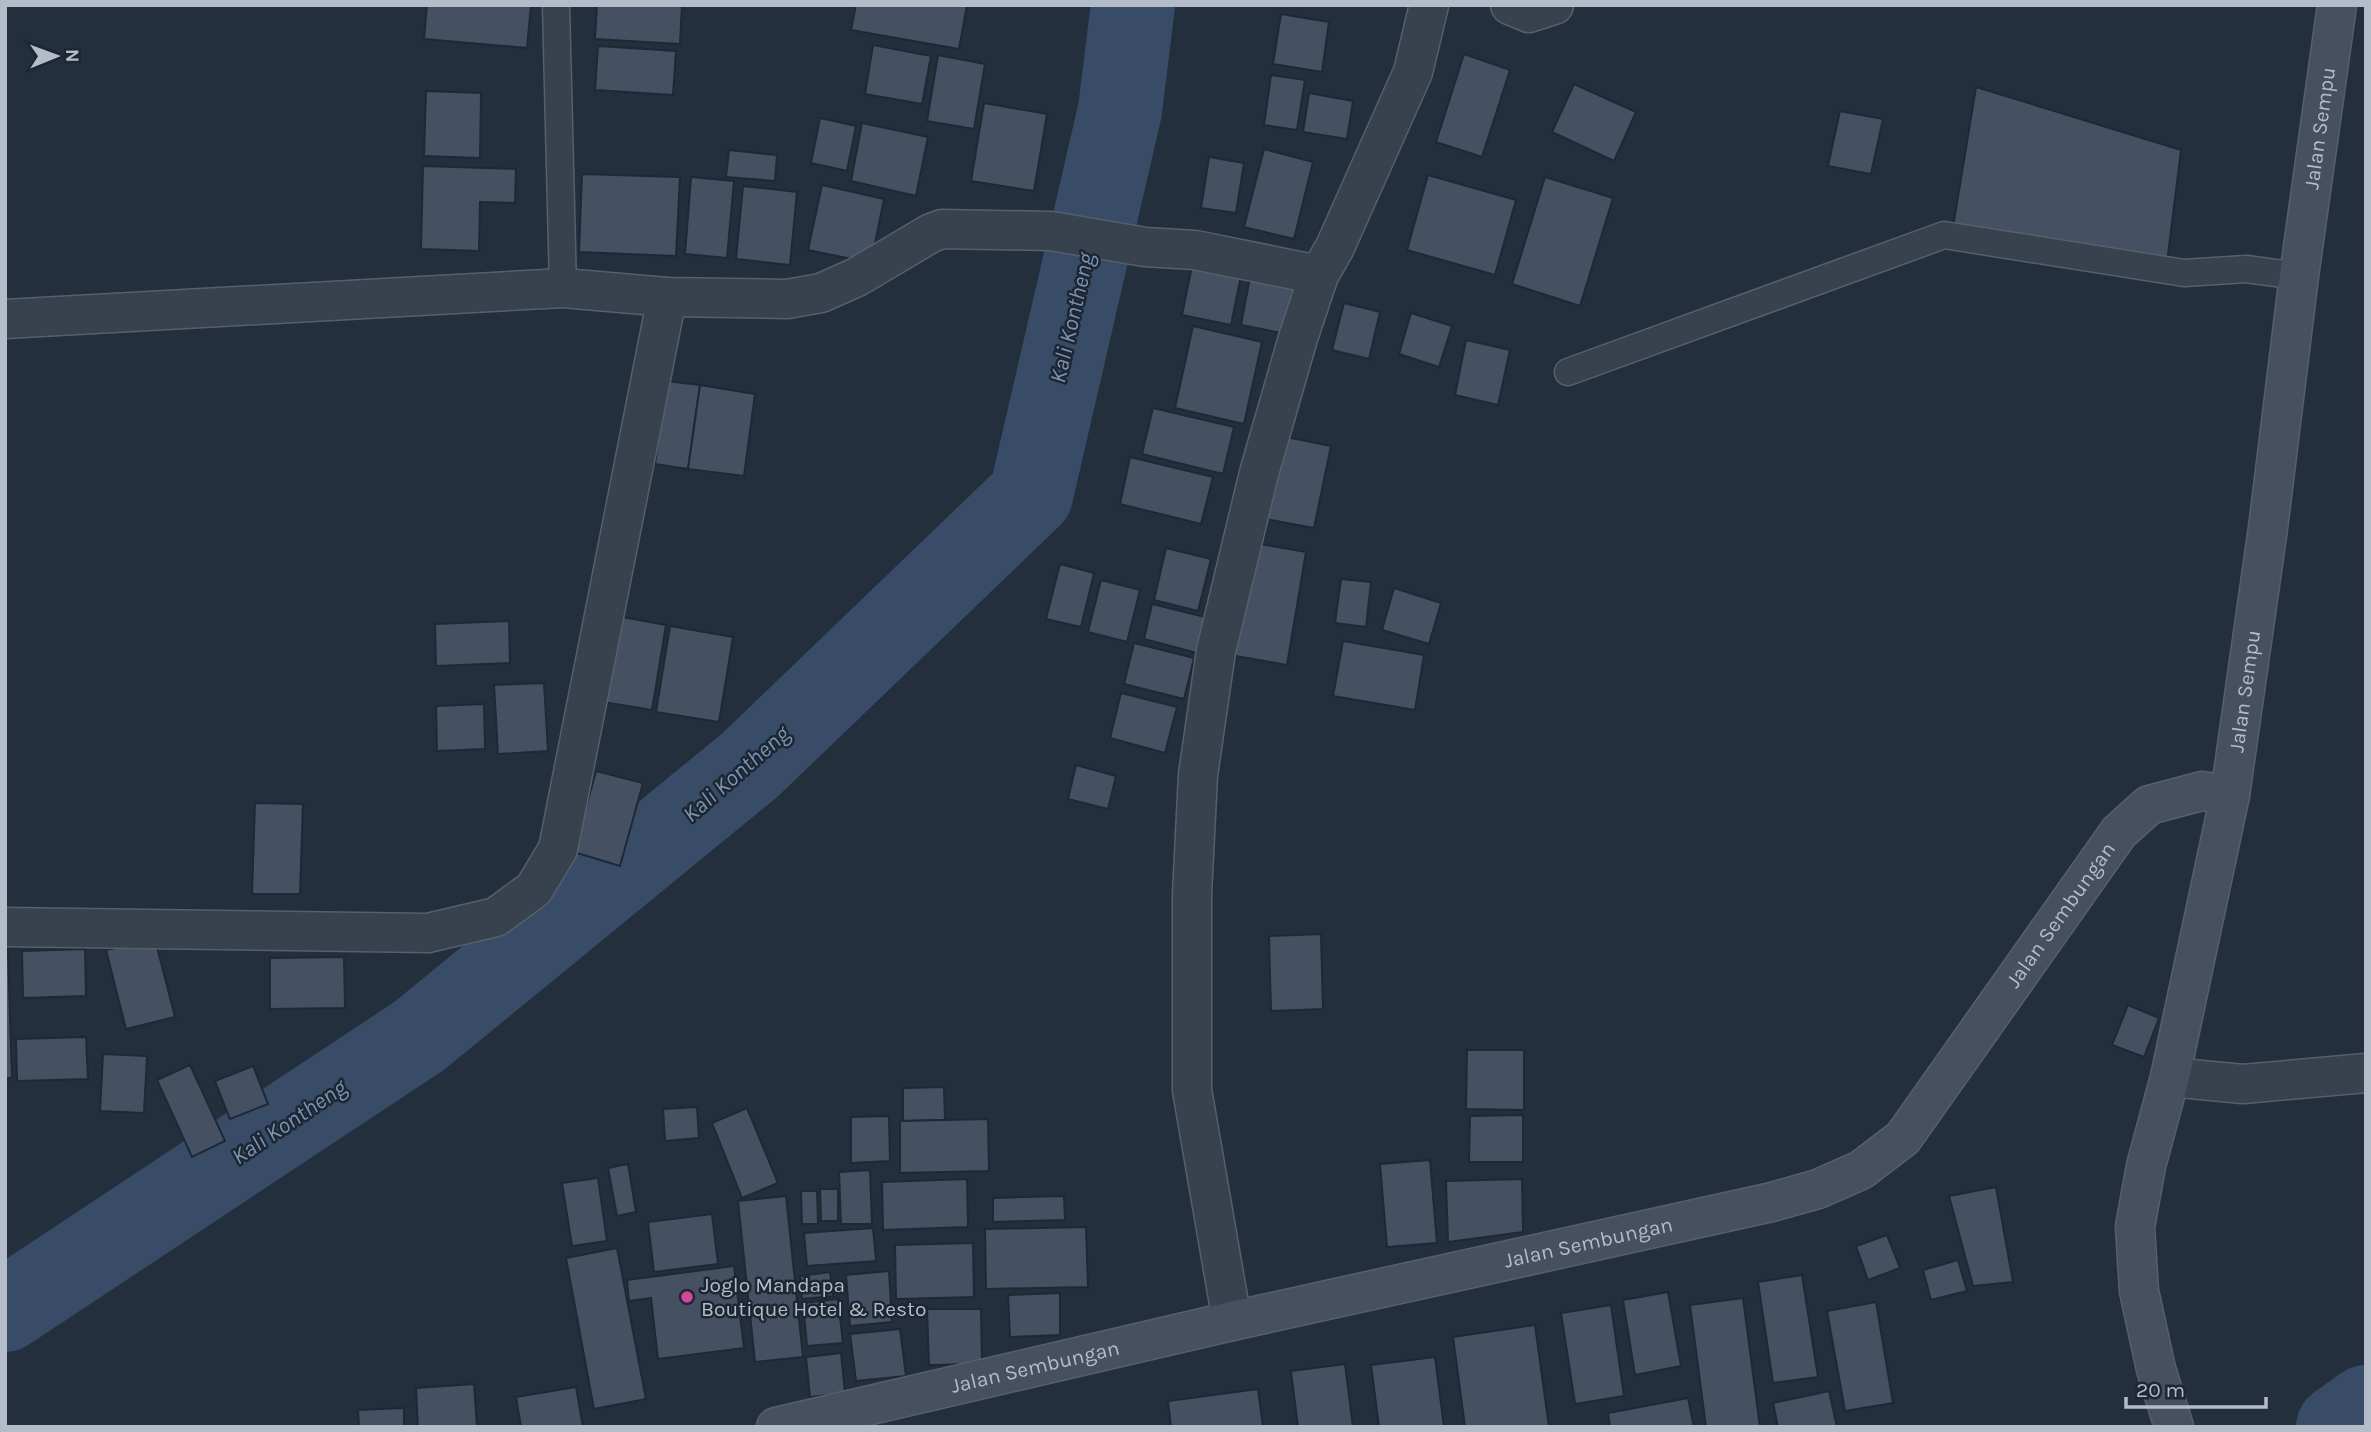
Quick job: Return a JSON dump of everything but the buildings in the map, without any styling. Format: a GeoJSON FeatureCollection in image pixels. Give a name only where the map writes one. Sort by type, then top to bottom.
{"type":"FeatureCollection","features":[{"type":"Feature","properties":{"kind":"street"},"geometry":{"type":"LineString","coordinates":[[1233,1321],[1192,1090],[1192,894],[1198,775],[1216,651],[1259,473],[1319,275],[1335,247],[1413,72],[1429,5]]}},
{"type":"Feature","properties":{"kind":"street"},"geometry":{"type":"LineString","coordinates":[[1510,5],[1529,13],[1554,5]]}},
{"type":"Feature","properties":{"kind":"street","name":"Jalan Sempu"},"geometry":{"type":"LineString","coordinates":[[2174,1427],[2156,1369],[2139,1292],[2135,1227],[2146,1166],[2171,1077],[2230,795],[2337,5]]}},
{"type":"Feature","properties":{"kind":"street"},"geometry":{"type":"LineString","coordinates":[[5,319],[563,288],[667,297],[787,299],[821,293],[942,229],[1051,230],[1145,247],[1195,250],[1319,275]]}},
{"type":"Feature","properties":{"kind":"street"},"geometry":{"type":"LineString","coordinates":[[5,927],[428,933],[496,916],[534,889],[558,849],[667,297]]}},
{"type":"Feature","properties":{"kind":"street","name":"Jalan Sembungan"},"geometry":{"type":"LineString","coordinates":[[776,1427],[1233,1321],[1772,1202],[1818,1189],[1861,1170],[1903,1138],[2119,832],[2149,805],[2202,792],[2230,795]]}},
{"type":"Feature","properties":{"kind":"street"},"geometry":{"type":"LineString","coordinates":[[2171,1077],[2243,1084],[2366,1073]]}},
{"type":"Feature","properties":{"kind":"lane"},"geometry":{"type":"LineString","coordinates":[[556,5],[563,288]]}},
{"type":"Feature","properties":{"kind":"lane"},"geometry":{"type":"LineString","coordinates":[[1568,372],[1944,235],[2184,273],[2246,269],[2299,276]]}},
{"type":"Feature","properties":{"kind":"waterway","name":"Kali Kontheng"},"geometry":{"type":"LineString","coordinates":[[5,1310],[419,1036],[750,765],[1031,495],[1120,110],[1133,5]]}},
{"type":"Feature","properties":{"kind":"waterway"},"geometry":{"type":"LineString","coordinates":[[2338,1427],[2366,1407]]}},
{"type":"Feature","properties":{"kind":"place","name":"Joglo Mandapa Boutique Hotel & Resto"},"geometry":{"type":"Point","coordinates":[687,1297]}}]}
